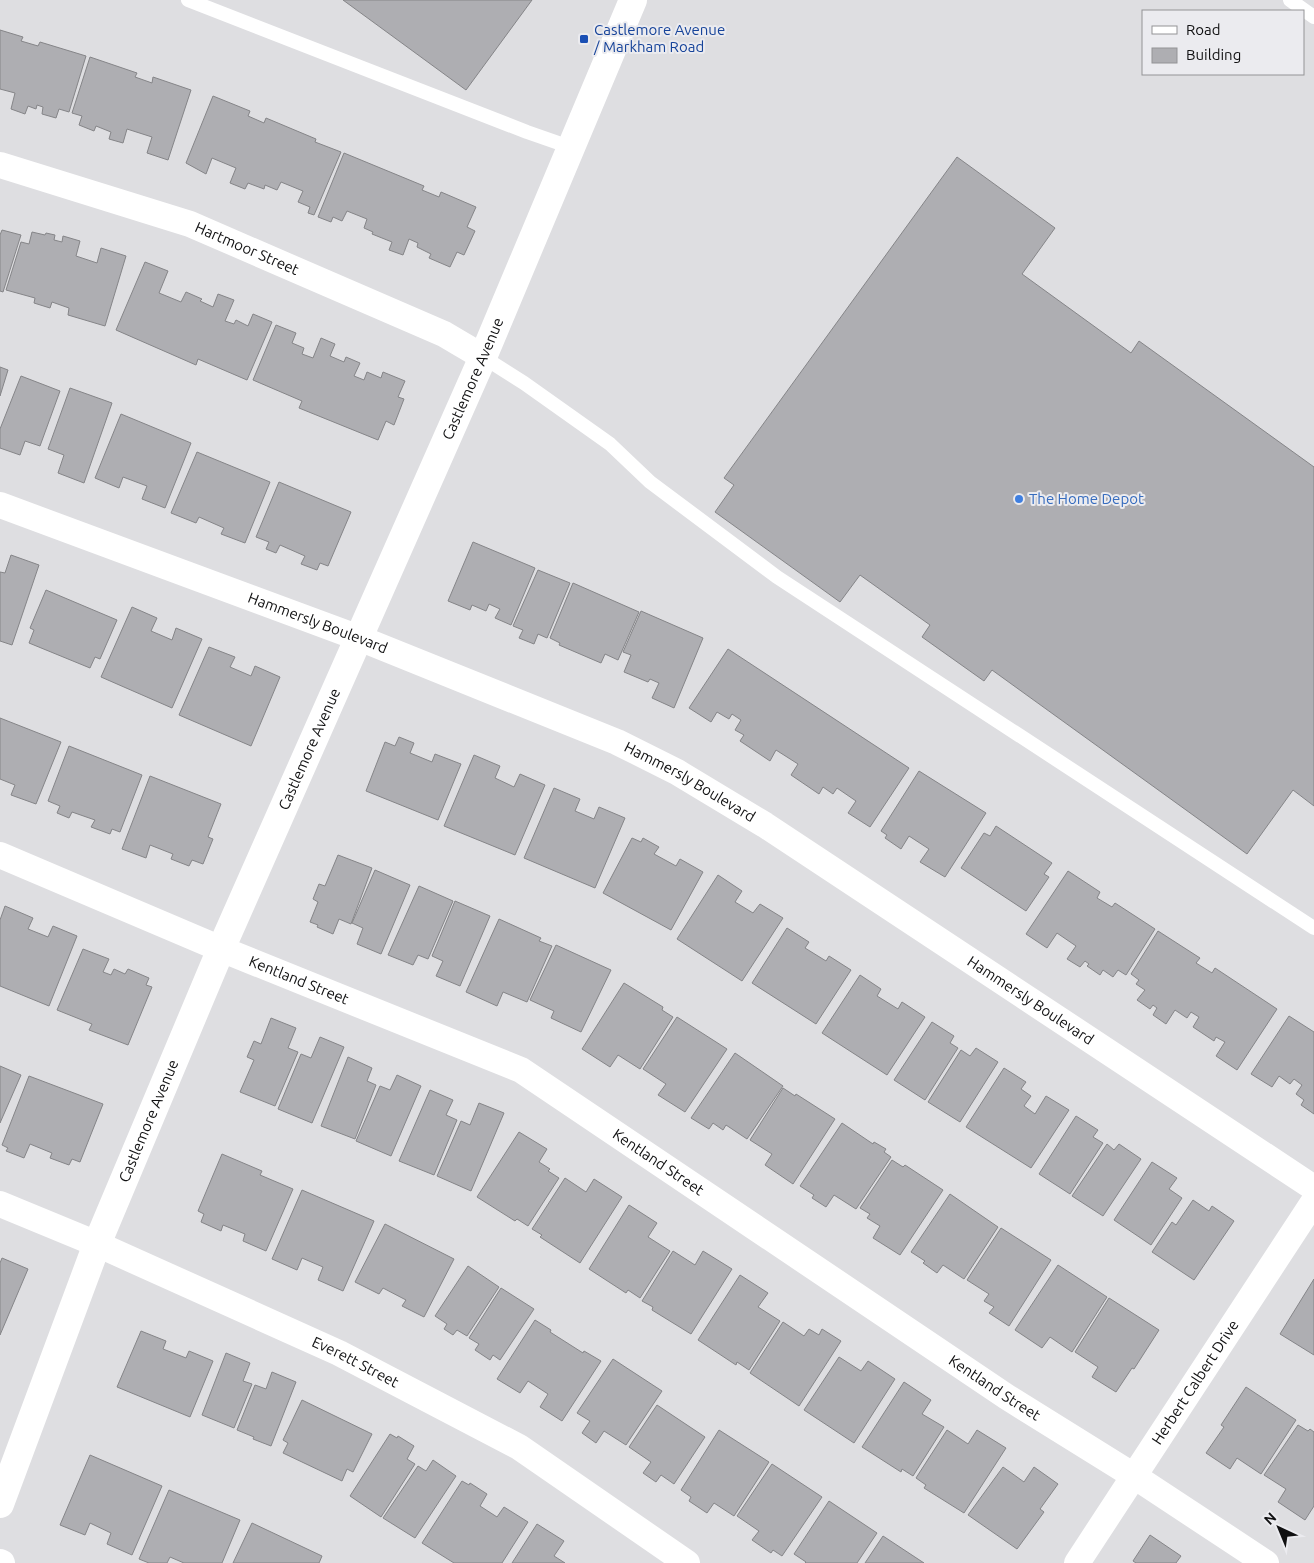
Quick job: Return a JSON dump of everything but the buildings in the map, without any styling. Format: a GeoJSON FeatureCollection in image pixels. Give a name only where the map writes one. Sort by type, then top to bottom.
{"type":"FeatureCollection","features":[{"type":"Feature","properties":{"kind":"street","name":"Castlemore Avenue"},"geometry":{"type":"LineString","coordinates":[[0,1504],[97,1244],[221,949],[483,357],[633,0]]}},
{"type":"Feature","properties":{"kind":"street","name":"Hartmoor Street"},"geometry":{"type":"LineString","coordinates":[[0,165],[190,224],[444,334],[483,357]]}},
{"type":"Feature","properties":{"kind":"street","name":"Hammersly Boulevard"},"geometry":{"type":"LineString","coordinates":[[0,505],[359,638],[617,742],[677,772],[765,825],[1314,1188]]}},
{"type":"Feature","properties":{"kind":"street","name":"Kentland Street"},"geometry":{"type":"LineString","coordinates":[[0,855],[221,949],[521,1070],[1007,1397],[1134,1476],[1266,1563]]}},
{"type":"Feature","properties":{"kind":"street","name":"Herbert Calbert Drive"},"geometry":{"type":"LineString","coordinates":[[1077,1563],[1314,1201]]}},
{"type":"Feature","properties":{"kind":"street","name":"Everett Street"},"geometry":{"type":"LineString","coordinates":[[0,1204],[97,1244],[338,1353],[519,1447],[687,1563]]}},
{"type":"Feature","properties":{"kind":"lane"},"geometry":{"type":"LineString","coordinates":[[188,0],[517,129],[570,147]]}},
{"type":"Feature","properties":{"kind":"lane"},"geometry":{"type":"LineString","coordinates":[[1290,0],[1314,17]]}},
{"type":"Feature","properties":{"kind":"lane"},"geometry":{"type":"LineString","coordinates":[[483,357],[524,383],[610,444],[650,482],[776,577],[1314,928]]}},
{"type":"Feature","properties":{"kind":"place","name":"Castlemore Avenue / Markham Road"},"geometry":{"type":"Point","coordinates":[584,39]}},
{"type":"Feature","properties":{"kind":"place","name":"The Home Depot"},"geometry":{"type":"Point","coordinates":[1019,499]}}]}
